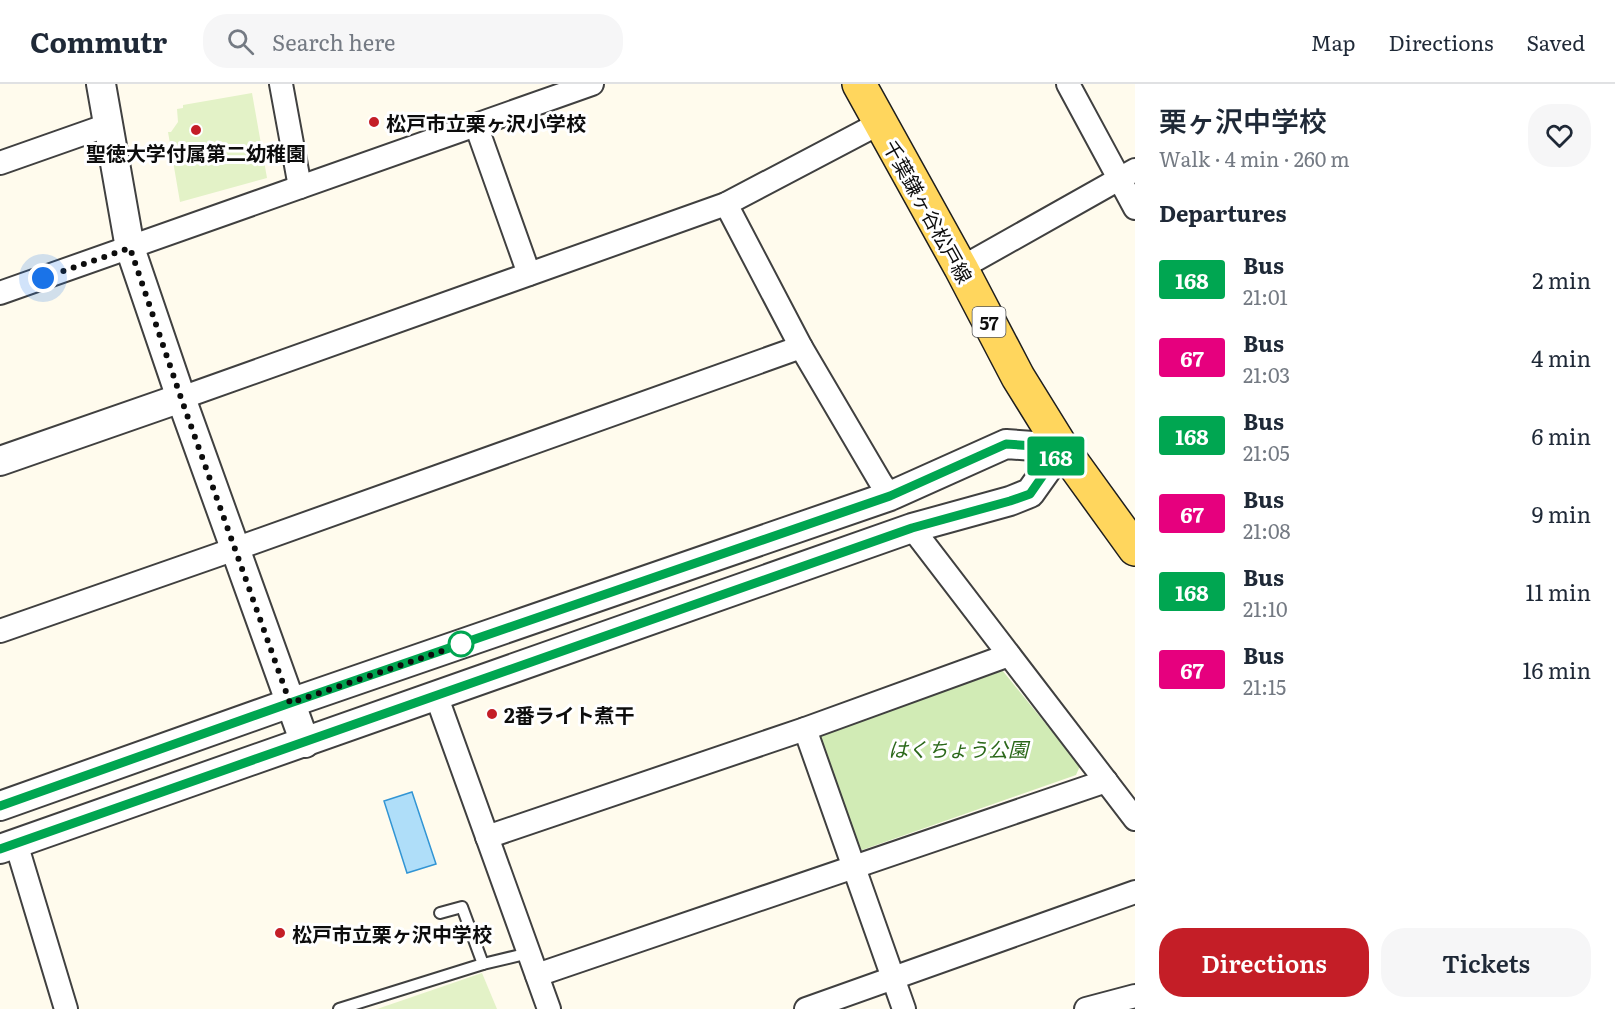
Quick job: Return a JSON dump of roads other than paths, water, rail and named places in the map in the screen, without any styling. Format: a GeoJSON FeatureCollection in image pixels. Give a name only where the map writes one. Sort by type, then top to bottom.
{"type":"FeatureCollection","features":[{"type":"Feature","properties":{"kind":"main road","name":"千葉鎌ヶ谷松戸線"},"geometry":{"type":"LineString","coordinates":[[859,84],[961,268],[1018,377],[1062,448],[1135,549]]}},
{"type":"Feature","properties":{"kind":"street"},"geometry":{"type":"LineString","coordinates":[[101,84],[130,248],[181,398],[305,743]]}},
{"type":"Feature","properties":{"kind":"street"},"geometry":{"type":"LineString","coordinates":[[281,84],[300,187]]}},
{"type":"Feature","properties":{"kind":"street"},"geometry":{"type":"LineString","coordinates":[[0,293],[592,84]]}},
{"type":"Feature","properties":{"kind":"street"},"geometry":{"type":"LineString","coordinates":[[1068,84],[1127,175],[1135,208]]}},
{"type":"Feature","properties":{"kind":"street"},"geometry":{"type":"LineString","coordinates":[[0,461],[726,204],[880,123]]}},
{"type":"Feature","properties":{"kind":"street"},"geometry":{"type":"LineString","coordinates":[[476,125],[529,274]]}},
{"type":"Feature","properties":{"kind":"street"},"geometry":{"type":"LineString","coordinates":[[0,163],[108,126]]}},
{"type":"Feature","properties":{"kind":"street"},"geometry":{"type":"LineString","coordinates":[[961,268],[1127,175]]}},
{"type":"Feature","properties":{"kind":"street"},"geometry":{"type":"LineString","coordinates":[[726,204],[801,347],[881,483],[912,528],[1135,819]]}},
{"type":"Feature","properties":{"kind":"street"},"geometry":{"type":"LineString","coordinates":[[0,631],[801,347]]}},
{"type":"Feature","properties":{"kind":"street"},"geometry":{"type":"LineString","coordinates":[[66,1009],[8,846],[1,804],[890,496],[1006,444],[1062,448]]}},
{"type":"Feature","properties":{"kind":"street"},"geometry":{"type":"LineString","coordinates":[[8,846],[912,528],[1030,494],[1062,448]]}},
{"type":"Feature","properties":{"kind":"street"},"geometry":{"type":"LineString","coordinates":[[583,603],[597,639]]}},
{"type":"Feature","properties":{"kind":"street"},"geometry":{"type":"LineString","coordinates":[[487,837],[805,729],[1010,655]]}},
{"type":"Feature","properties":{"kind":"street"},"geometry":{"type":"LineString","coordinates":[[436,695],[549,1009]]}},
{"type":"Feature","properties":{"kind":"street"},"geometry":{"type":"LineString","coordinates":[[805,729],[904,1009]]}},
{"type":"Feature","properties":{"kind":"street"},"geometry":{"type":"LineString","coordinates":[[533,964],[854,867],[1106,781]]}},
{"type":"Feature","properties":{"kind":"street"},"geometry":{"type":"LineString","coordinates":[[806,1009],[1135,892]]}},
{"type":"Feature","properties":{"kind":"street"},"geometry":{"type":"LineString","coordinates":[[1086,1009],[1135,996]]}},
{"type":"Feature","properties":{"kind":"lane"},"geometry":{"type":"LineString","coordinates":[[440,913],[462,908],[483,964]]}},
{"type":"Feature","properties":{"kind":"lane"},"geometry":{"type":"LineString","coordinates":[[339,1009],[483,964],[533,964]]}},
{"type":"Feature","properties":{"kind":"water"},"geometry":{"type":"Polygon","coordinates":[[[412,792],[436,864],[407,873],[384,801],[412,792]]]}},
{"type":"Feature","properties":{"kind":"place","name":"松戸市立栗ヶ沢小学校"},"geometry":{"type":"Point","coordinates":[374,122]}},
{"type":"Feature","properties":{"kind":"place","name":"聖徳大学付属第二幼稚園"},"geometry":{"type":"Point","coordinates":[196,130]}},
{"type":"Feature","properties":{"kind":"place","name":"2番ライト煮干"},"geometry":{"type":"Point","coordinates":[492,714]}},
{"type":"Feature","properties":{"kind":"place","name":"松戸市立栗ヶ沢中学校"},"geometry":{"type":"Point","coordinates":[280,933]}},
{"type":"Feature","properties":{"kind":"park label","name":"はくちょう公園"},"geometry":{"type":"Point","coordinates":[958,748]}}]}
